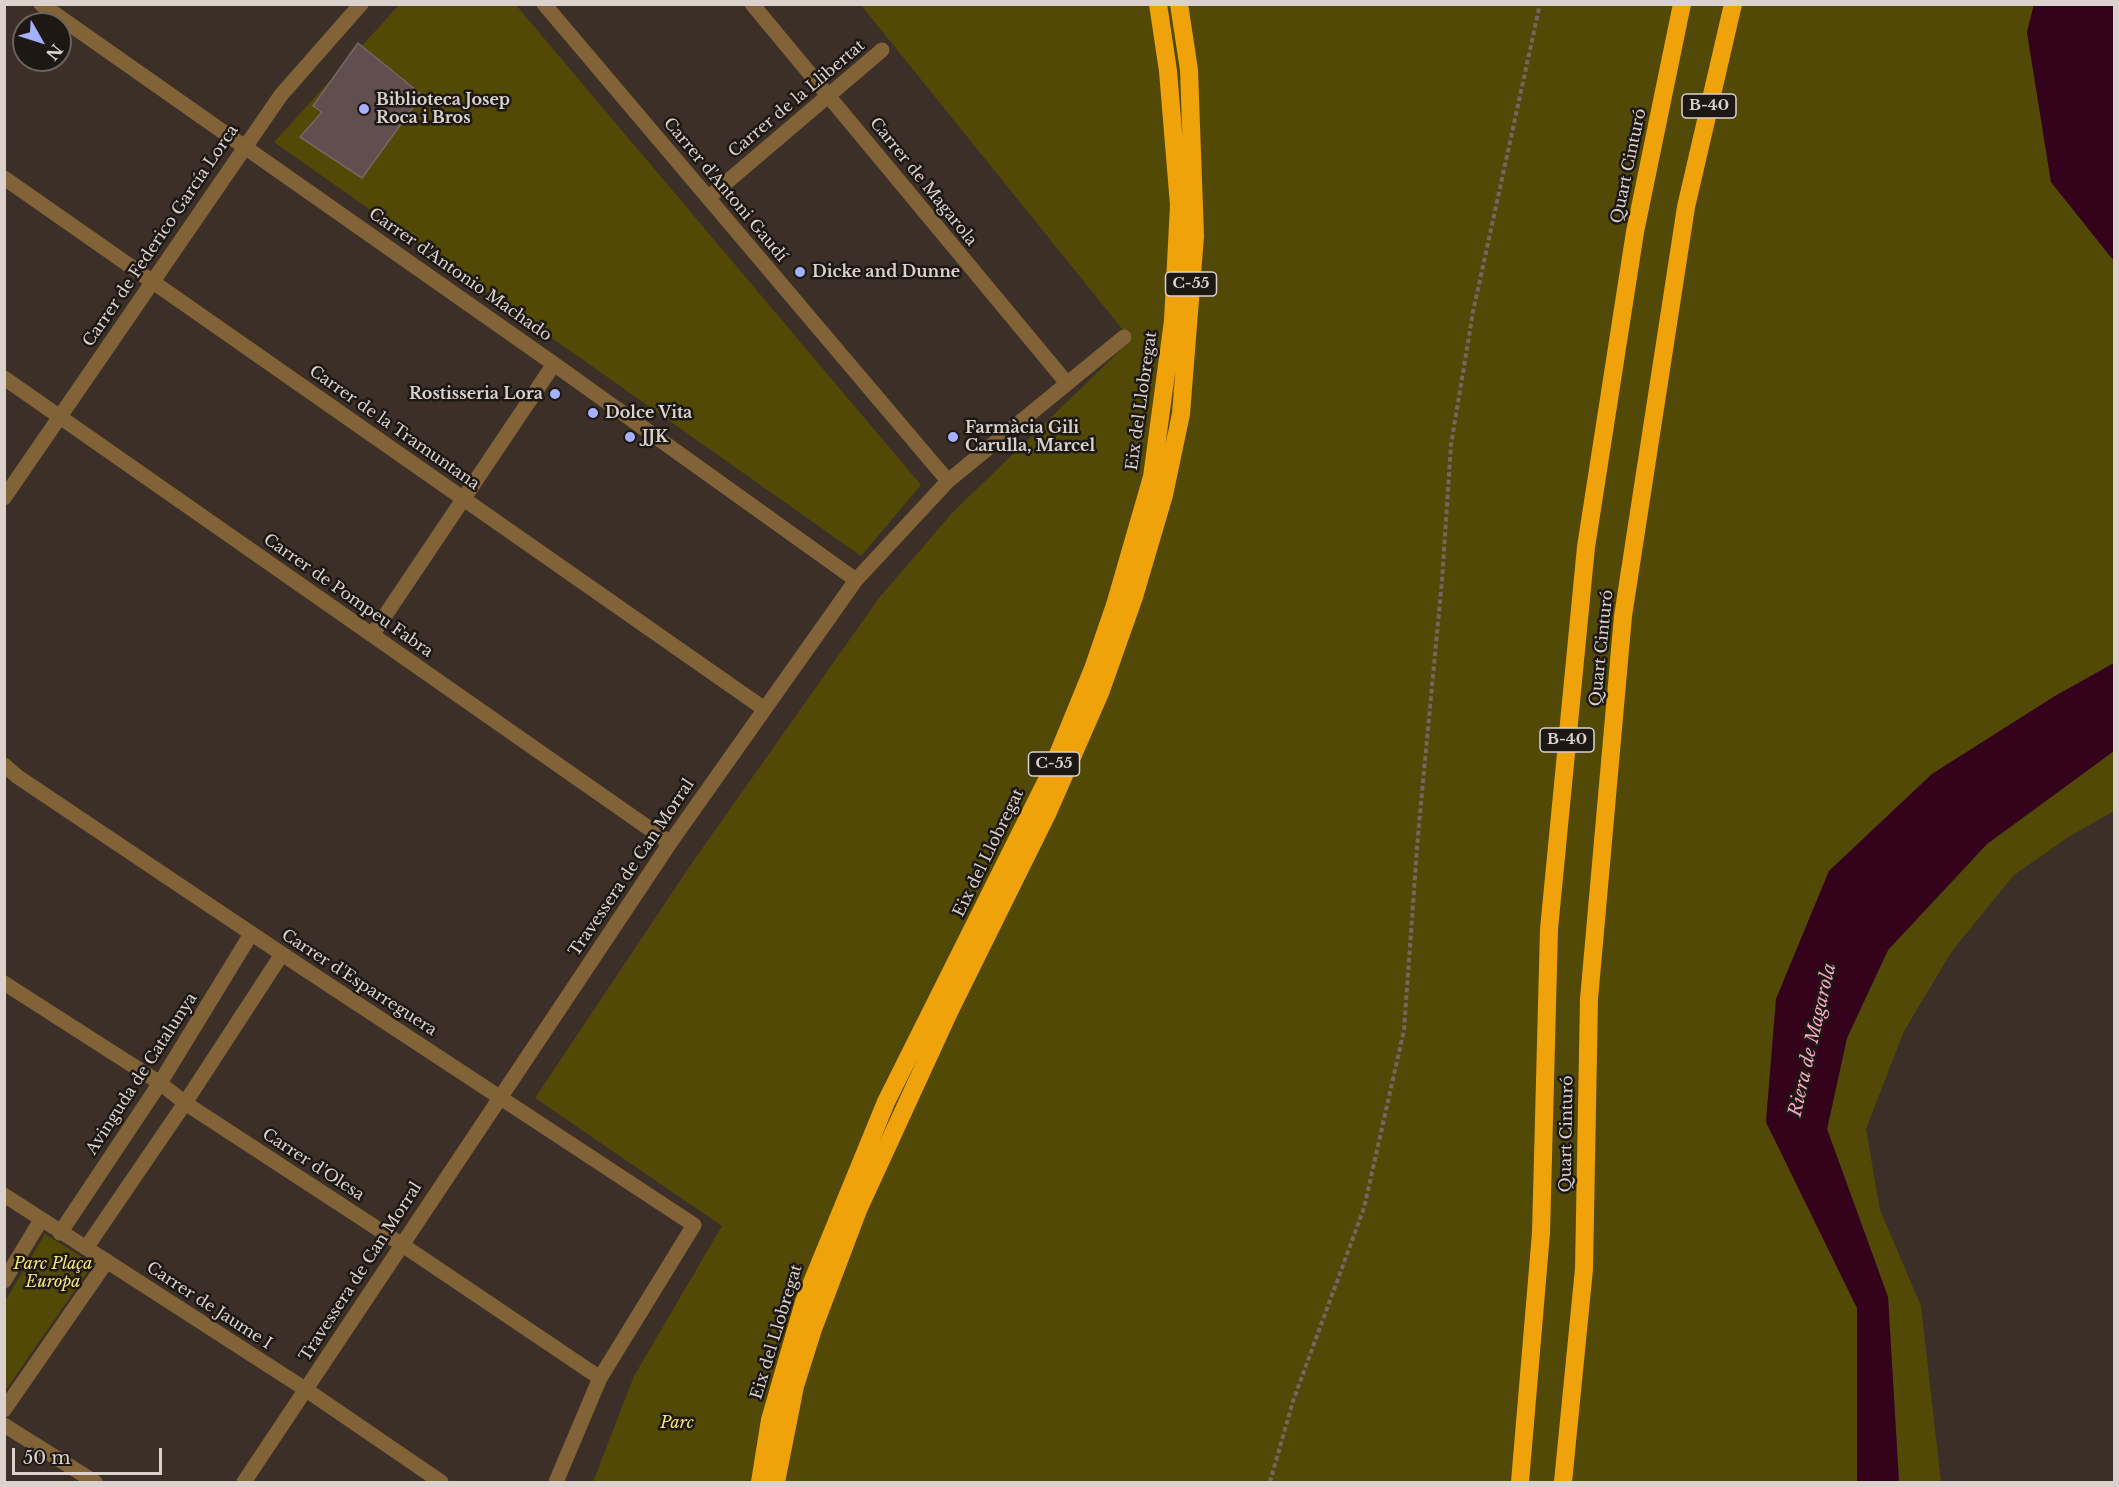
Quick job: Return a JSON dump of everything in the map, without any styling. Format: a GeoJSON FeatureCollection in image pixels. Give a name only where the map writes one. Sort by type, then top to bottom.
{"type":"FeatureCollection","features":[{"type":"Feature","properties":{"kind":"highway","name":"Eix del Llobregat"},"geometry":{"type":"LineString","coordinates":[[760,1482],[770,1420],[804,1302],[820,1260],[886,1102],[1050,774],[1093,669],[1152,477],[1173,321],[1179,205],[1168,70],[1158,4]]}},
{"type":"Feature","properties":{"kind":"highway","name":"Eix del Llobregat"},"geometry":{"type":"LineString","coordinates":[[776,1482],[795,1386],[813,1329],[858,1210],[949,1012],[1048,813],[1095,704],[1134,597],[1164,495],[1181,414],[1196,236],[1189,70],[1179,4]]}},
{"type":"Feature","properties":{"kind":"highway","name":"Quart Cinturó"},"geometry":{"type":"LineString","coordinates":[[1520,1482],[1540,1233],[1549,929],[1586,547],[1635,232],[1682,4]]}},
{"type":"Feature","properties":{"kind":"highway","name":"Quart Cinturó"},"geometry":{"type":"LineString","coordinates":[[1563,1482],[1584,1269],[1589,999],[1623,616],[1686,207],[1733,4]]}},
{"type":"Feature","properties":{"kind":"street","name":"Carrer d'Antonio Machado"},"geometry":{"type":"LineString","coordinates":[[41,4],[554,364],[856,580]]}},
{"type":"Feature","properties":{"kind":"street","name":"Carrer de Federico García Lorca"},"geometry":{"type":"LineString","coordinates":[[4,498],[244,146],[281,95],[361,4]]}},
{"type":"Feature","properties":{"kind":"street","name":"Carrer d'Antoni Gaudí"},"geometry":{"type":"LineString","coordinates":[[544,4],[948,480]]}},
{"type":"Feature","properties":{"kind":"street","name":"Carrer de Magarola"},"geometry":{"type":"LineString","coordinates":[[752,4],[1066,382]]}},
{"type":"Feature","properties":{"kind":"street","name":"Carrer de la Llibertat"},"geometry":{"type":"LineString","coordinates":[[708,198],[882,51]]}},
{"type":"Feature","properties":{"kind":"street","name":"Carrer de la Tramuntana"},"geometry":{"type":"LineString","coordinates":[[4,178],[763,708]]}},
{"type":"Feature","properties":{"kind":"street","name":"Travessera de Can Morral"},"geometry":{"type":"LineString","coordinates":[[244,1482],[498,1097],[670,843],[763,708],[856,580],[948,480],[1124,337]]}},
{"type":"Feature","properties":{"kind":"street"},"geometry":{"type":"LineString","coordinates":[[372,635],[554,364]]}},
{"type":"Feature","properties":{"kind":"street","name":"Carrer de Pompeu Fabra"},"geometry":{"type":"LineString","coordinates":[[4,378],[670,843]]}},
{"type":"Feature","properties":{"kind":"street","name":"Carrer d'Esparreguera"},"geometry":{"type":"LineString","coordinates":[[5,768],[251,934],[694,1226],[600,1378]]}},
{"type":"Feature","properties":{"kind":"street","name":"Avinguda de Catalunya"},"geometry":{"type":"LineString","coordinates":[[60,1233],[160,1083],[251,934]]}},
{"type":"Feature","properties":{"kind":"street"},"geometry":{"type":"LineString","coordinates":[[86,1248],[185,1103],[282,954]]}},
{"type":"Feature","properties":{"kind":"street","name":"Carrer d'Olesa"},"geometry":{"type":"LineString","coordinates":[[4,983],[160,1083],[185,1103],[600,1378]]}},
{"type":"Feature","properties":{"kind":"street"},"geometry":{"type":"LineString","coordinates":[[4,1195],[41,1220],[4,1281]]}},
{"type":"Feature","properties":{"kind":"street","name":"Carrer de Jaume I"},"geometry":{"type":"LineString","coordinates":[[41,1220],[305,1389],[441,1482]]}},
{"type":"Feature","properties":{"kind":"street"},"geometry":{"type":"LineString","coordinates":[[4,1410],[107,1261]]}},
{"type":"Feature","properties":{"kind":"street"},"geometry":{"type":"LineString","coordinates":[[556,1482],[600,1378]]}},
{"type":"Feature","properties":{"kind":"street"},"geometry":{"type":"LineString","coordinates":[[4,1425],[95,1482]]}},
{"type":"Feature","properties":{"kind":"path"},"geometry":{"type":"LineString","coordinates":[[1270,1482],[1293,1401],[1364,1208],[1404,1030],[1442,580],[1451,445],[1473,312],[1540,4]]}},
{"type":"Feature","properties":{"kind":"green space"},"geometry":{"type":"Polygon","coordinates":[[[399,5],[516,5],[921,485],[861,556],[274,142],[399,5]]]}},
{"type":"Feature","properties":{"kind":"green space","name":"Parc"},"geometry":{"type":"Polygon","coordinates":[[[861,5],[2034,5],[2027,33],[2051,182],[2114,261],[2114,663],[2055,696],[1932,774],[1829,871],[1776,999],[1766,1122],[1857,1308],[1857,1482],[593,1482],[634,1376],[722,1226],[535,1098],[694,860],[879,598],[953,512],[1131,340],[861,5]]]}},
{"type":"Feature","properties":{"kind":"green space"},"geometry":{"type":"Polygon","coordinates":[[[2114,751],[2114,811],[2070,836],[2014,875],[1952,951],[1904,1031],[1866,1129],[1880,1210],[1921,1306],[1941,1482],[1899,1482],[1888,1297],[1827,1129],[1847,1038],[1888,950],[1987,844],[2114,751]]]}},
{"type":"Feature","properties":{"kind":"green space","name":"Parc Plaça Europa"},"geometry":{"type":"Polygon","coordinates":[[[45,1234],[93,1264],[5,1391],[5,1301],[45,1234]]]}},
{"type":"Feature","properties":{"kind":"water"},"geometry":{"type":"Polygon","coordinates":[[[2034,4],[2114,5],[2114,261],[2051,182],[2027,32],[2034,4]]]}},
{"type":"Feature","properties":{"kind":"water","name":"Riera de Magarola"},"geometry":{"type":"Polygon","coordinates":[[[2114,663],[2114,751],[1987,844],[1888,950],[1847,1038],[1827,1129],[1888,1297],[1899,1482],[1857,1482],[1857,1308],[1766,1122],[1776,999],[1829,871],[1932,774],[2055,696],[2114,663]]]}},
{"type":"Feature","properties":{"kind":"building","name":"Biblioteca Josep Roca i Bros"},"geometry":{"type":"Polygon","coordinates":[[[358,43],[422,95],[362,178],[300,137],[322,112],[313,106],[358,43]]]}},
{"type":"Feature","properties":{"kind":"place","name":"Biblioteca Josep Roca i Bros"},"geometry":{"type":"Point","coordinates":[364,109]}},
{"type":"Feature","properties":{"kind":"place","name":"Dicke and Dunne"},"geometry":{"type":"Point","coordinates":[800,272]}},
{"type":"Feature","properties":{"kind":"place","name":"Rostisseria Lora"},"geometry":{"type":"Point","coordinates":[555,394]}},
{"type":"Feature","properties":{"kind":"place","name":"Dolce Vita"},"geometry":{"type":"Point","coordinates":[593,413]}},
{"type":"Feature","properties":{"kind":"place","name":"JJK"},"geometry":{"type":"Point","coordinates":[630,437]}},
{"type":"Feature","properties":{"kind":"place","name":"Farmàcia Gili Carulla, Marcel"},"geometry":{"type":"Point","coordinates":[953,437]}}]}
